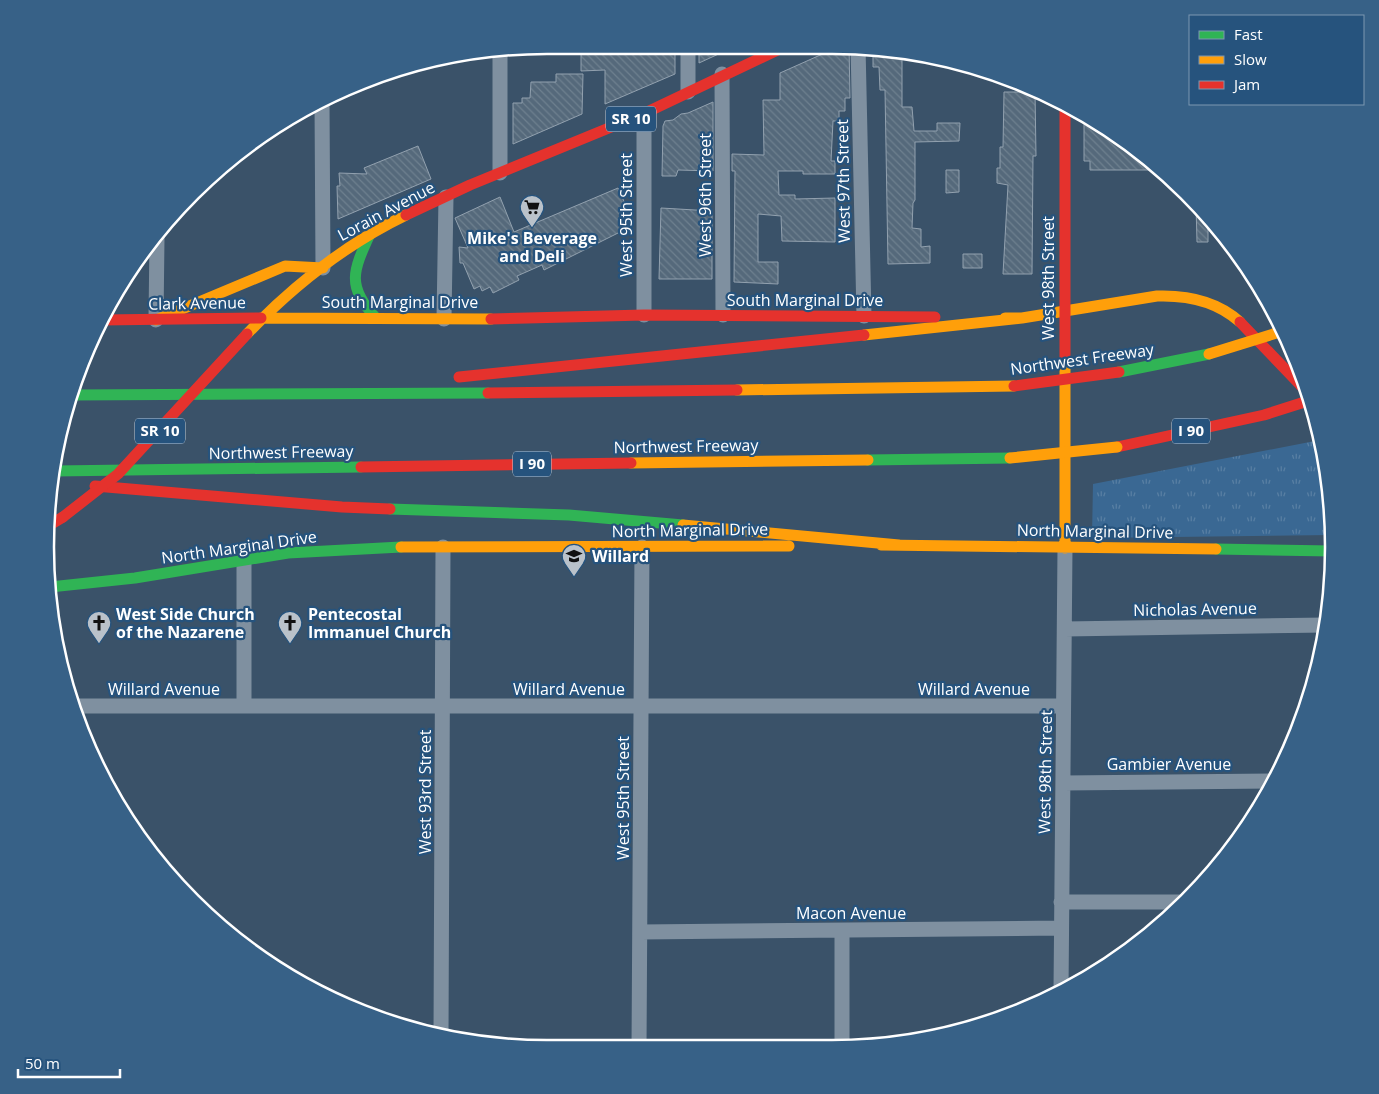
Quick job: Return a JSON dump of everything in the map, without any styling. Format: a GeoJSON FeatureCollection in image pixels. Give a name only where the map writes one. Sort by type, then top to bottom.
{"type":"FeatureCollection","features":[{"type":"Feature","properties":{"kind":"main road","name":"Lorain Avenue"},"geometry":{"type":"LineString","coordinates":[[55,522],[118,474],[261,318],[322,268],[370,234],[500,173],[644,114],[722,74],[768,54]]}},
{"type":"Feature","properties":{"kind":"main road","name":"West 98th Street"},"geometry":{"type":"LineString","coordinates":[[1066,113],[1066,548]]}},
{"type":"Feature","properties":{"kind":"main road"},"geometry":{"type":"LineString","coordinates":[[370,234],[355,266],[354,286],[359,299],[376,318]]}},
{"type":"Feature","properties":{"kind":"main road"},"geometry":{"type":"LineString","coordinates":[[156,320],[285,266],[322,268]]}},
{"type":"Feature","properties":{"kind":"main road","name":"South Marginal Drive"},"geometry":{"type":"LineString","coordinates":[[261,318],[444,319],[644,316],[864,316],[1022,318],[1168,295],[1201,299],[1238,320],[1296,381]]}},
{"type":"Feature","properties":{"kind":"main road","name":"Clark Avenue"},"geometry":{"type":"LineString","coordinates":[[110,320],[261,318]]}},
{"type":"Feature","properties":{"kind":"main road"},"geometry":{"type":"LineString","coordinates":[[447,379],[1022,318]]}},
{"type":"Feature","properties":{"kind":"main road","name":"Northwest Freeway"},"geometry":{"type":"LineString","coordinates":[[78,395],[625,392],[1014,386],[1119,372],[1209,354],[1276,334]]}},
{"type":"Feature","properties":{"kind":"main road"},"geometry":{"type":"LineString","coordinates":[[308,393],[417,382]]}},
{"type":"Feature","properties":{"kind":"main road","name":"Northwest Freeway"},"geometry":{"type":"LineString","coordinates":[[60,471],[1010,458],[1117,447],[1264,415],[1303,402]]}},
{"type":"Feature","properties":{"kind":"main road"},"geometry":{"type":"LineString","coordinates":[[83,485],[342,507],[569,515],[899,545]]}},
{"type":"Feature","properties":{"kind":"main road","name":"North Marginal Drive"},"geometry":{"type":"LineString","coordinates":[[56,586],[135,578],[288,553],[386,548],[899,545],[1325,551]]}},
{"type":"Feature","properties":{"kind":"street"},"geometry":{"type":"LineString","coordinates":[[688,54],[688,92]]}},
{"type":"Feature","properties":{"kind":"street","name":"West 97th Street"},"geometry":{"type":"LineString","coordinates":[[858,55],[864,316]]}},
{"type":"Feature","properties":{"kind":"street"},"geometry":{"type":"LineString","coordinates":[[500,56],[500,173]]}},
{"type":"Feature","properties":{"kind":"street","name":"West 96th Street"},"geometry":{"type":"LineString","coordinates":[[722,74],[723,316]]}},
{"type":"Feature","properties":{"kind":"street"},"geometry":{"type":"LineString","coordinates":[[322,109],[322,268]]}},
{"type":"Feature","properties":{"kind":"street","name":"West 95th Street"},"geometry":{"type":"LineString","coordinates":[[644,114],[644,316]]}},
{"type":"Feature","properties":{"kind":"street"},"geometry":{"type":"LineString","coordinates":[[444,319],[446,197]]}},
{"type":"Feature","properties":{"kind":"street"},"geometry":{"type":"LineString","coordinates":[[156,247],[156,320]]}},
{"type":"Feature","properties":{"kind":"street","name":"West 93rd Street"},"geometry":{"type":"LineString","coordinates":[[441,1029],[443,548]]}},
{"type":"Feature","properties":{"kind":"street","name":"West 95th Street"},"geometry":{"type":"LineString","coordinates":[[639,1040],[642,548]]}},
{"type":"Feature","properties":{"kind":"street","name":"West 98th Street"},"geometry":{"type":"LineString","coordinates":[[1061,983],[1066,548]]}},
{"type":"Feature","properties":{"kind":"street"},"geometry":{"type":"LineString","coordinates":[[244,561],[244,706]]}},
{"type":"Feature","properties":{"kind":"street","name":"Nicholas Avenue"},"geometry":{"type":"LineString","coordinates":[[1066,629],[1319,624]]}},
{"type":"Feature","properties":{"kind":"street","name":"Willard Avenue"},"geometry":{"type":"LineString","coordinates":[[80,706],[1063,706]]}},
{"type":"Feature","properties":{"kind":"street","name":"Gambier Avenue"},"geometry":{"type":"LineString","coordinates":[[1062,782],[1266,781]]}},
{"type":"Feature","properties":{"kind":"street"},"geometry":{"type":"LineString","coordinates":[[1061,902],[1174,902]]}},
{"type":"Feature","properties":{"kind":"street","name":"Macon Avenue"},"geometry":{"type":"LineString","coordinates":[[640,932],[1061,928]]}},
{"type":"Feature","properties":{"kind":"street"},"geometry":{"type":"LineString","coordinates":[[842,931],[842,1040]]}},
{"type":"Feature","properties":{"kind":"green space"},"geometry":{"type":"Polygon","coordinates":[[[1314,441],[1321,483],[1325,535],[1092,538],[1093,484],[1314,441]]]}},
{"type":"Feature","properties":{"kind":"building"},"geometry":{"type":"Polygon","coordinates":[[[581,54],[675,54],[675,74],[605,104],[605,70],[581,71],[581,54]]]}},
{"type":"Feature","properties":{"kind":"building"},"geometry":{"type":"Polygon","coordinates":[[[699,54],[719,54],[699,63],[699,54]]]}},
{"type":"Feature","properties":{"kind":"building"},"geometry":{"type":"Polygon","coordinates":[[[823,54],[849,55],[850,98],[845,98],[845,111],[839,111],[839,121],[833,121],[831,161],[835,161],[835,174],[803,174],[803,171],[778,171],[779,195],[795,195],[795,199],[835,198],[835,242],[782,241],[781,216],[758,214],[758,262],[778,262],[778,284],[734,282],[735,171],[732,171],[732,154],[764,155],[763,100],[780,100],[780,73],[823,54]]]}},
{"type":"Feature","properties":{"kind":"building"},"geometry":{"type":"Polygon","coordinates":[[[873,56],[902,59],[902,107],[912,107],[914,131],[937,131],[937,123],[960,123],[959,141],[915,142],[915,200],[913,203],[912,228],[921,229],[921,247],[930,246],[930,263],[888,264],[885,90],[880,90],[879,67],[873,67],[873,56]]]}},
{"type":"Feature","properties":{"kind":"building"},"geometry":{"type":"Polygon","coordinates":[[[556,74],[583,74],[582,114],[513,144],[513,103],[522,103],[522,98],[530,98],[531,82],[556,82],[556,74]]]}},
{"type":"Feature","properties":{"kind":"building"},"geometry":{"type":"Polygon","coordinates":[[[1004,92],[1023,92],[1035,98],[1036,156],[1033,156],[1032,274],[1003,274],[1008,185],[997,183],[997,168],[1000,168],[1000,147],[1003,147],[1004,92]]]}},
{"type":"Feature","properties":{"kind":"building"},"geometry":{"type":"Polygon","coordinates":[[[713,102],[713,171],[678,170],[676,176],[662,176],[663,126],[665,121],[673,120],[681,114],[688,113],[713,102]]]}},
{"type":"Feature","properties":{"kind":"building"},"geometry":{"type":"Polygon","coordinates":[[[1084,123],[1106,137],[1150,170],[1090,170],[1090,161],[1084,161],[1084,123]]]}},
{"type":"Feature","properties":{"kind":"building"},"geometry":{"type":"Polygon","coordinates":[[[418,146],[431,179],[338,219],[337,186],[340,186],[339,173],[367,174],[364,168],[418,146]]]}},
{"type":"Feature","properties":{"kind":"building"},"geometry":{"type":"Polygon","coordinates":[[[946,170],[959,170],[959,192],[946,193],[946,170]]]}},
{"type":"Feature","properties":{"kind":"building"},"geometry":{"type":"Polygon","coordinates":[[[618,188],[630,215],[618,219],[622,231],[544,270],[542,265],[517,276],[519,280],[493,293],[490,287],[482,291],[480,286],[474,289],[463,263],[460,263],[459,247],[468,248],[455,218],[500,197],[514,232],[618,188]]]}},
{"type":"Feature","properties":{"kind":"building"},"geometry":{"type":"Polygon","coordinates":[[[661,208],[712,211],[712,279],[659,279],[661,208]]]}},
{"type":"Feature","properties":{"kind":"building"},"geometry":{"type":"Polygon","coordinates":[[[1196,215],[1208,228],[1208,242],[1197,242],[1196,215]]]}},
{"type":"Feature","properties":{"kind":"building"},"geometry":{"type":"Polygon","coordinates":[[[963,254],[982,254],[982,268],[963,268],[963,254]]]}},
{"type":"Feature","properties":{"kind":"traffic: fast"},"geometry":{"type":"LineString","coordinates":[[370,234],[360,258],[355,278],[360,297],[376,318]]}},
{"type":"Feature","properties":{"kind":"traffic: fast"},"geometry":{"type":"LineString","coordinates":[[1119,372],[1209,354]]}},
{"type":"Feature","properties":{"kind":"traffic: fast"},"geometry":{"type":"LineString","coordinates":[[78,395],[488,393]]}},
{"type":"Feature","properties":{"kind":"traffic: fast"},"geometry":{"type":"LineString","coordinates":[[868,460],[1010,458]]}},
{"type":"Feature","properties":{"kind":"traffic: fast"},"geometry":{"type":"LineString","coordinates":[[60,471],[361,467]]}},
{"type":"Feature","properties":{"kind":"traffic: fast"},"geometry":{"type":"LineString","coordinates":[[390,509],[569,515],[683,525]]}},
{"type":"Feature","properties":{"kind":"traffic: fast"},"geometry":{"type":"LineString","coordinates":[[56,586],[135,578],[288,553],[401,547]]}},
{"type":"Feature","properties":{"kind":"traffic: fast"},"geometry":{"type":"LineString","coordinates":[[1216,549],[1325,551]]}},
{"type":"Feature","properties":{"kind":"traffic: slow"},"geometry":{"type":"LineString","coordinates":[[247,334],[283,299],[321,267],[362,239],[406,215]]}},
{"type":"Feature","properties":{"kind":"traffic: slow"},"geometry":{"type":"LineString","coordinates":[[156,320],[285,266],[323,268]]}},
{"type":"Feature","properties":{"kind":"traffic: slow"},"geometry":{"type":"LineString","coordinates":[[1005,318],[1022,318],[1157,296],[1168,296],[1190,298],[1212,304],[1240,322]]}},
{"type":"Feature","properties":{"kind":"traffic: slow"},"geometry":{"type":"LineString","coordinates":[[261,318],[491,319]]}},
{"type":"Feature","properties":{"kind":"traffic: slow"},"geometry":{"type":"LineString","coordinates":[[864,335],[1022,318]]}},
{"type":"Feature","properties":{"kind":"traffic: slow"},"geometry":{"type":"LineString","coordinates":[[1209,354],[1276,333]]}},
{"type":"Feature","properties":{"kind":"traffic: slow"},"geometry":{"type":"LineString","coordinates":[[1065,361],[1065,548]]}},
{"type":"Feature","properties":{"kind":"traffic: slow"},"geometry":{"type":"LineString","coordinates":[[737,390],[1014,386]]}},
{"type":"Feature","properties":{"kind":"traffic: slow"},"geometry":{"type":"LineString","coordinates":[[1010,458],[1117,447]]}},
{"type":"Feature","properties":{"kind":"traffic: slow"},"geometry":{"type":"LineString","coordinates":[[631,463],[868,460]]}},
{"type":"Feature","properties":{"kind":"traffic: slow"},"geometry":{"type":"LineString","coordinates":[[683,525],[899,545]]}},
{"type":"Feature","properties":{"kind":"traffic: slow"},"geometry":{"type":"LineString","coordinates":[[881,545],[1216,549]]}},
{"type":"Feature","properties":{"kind":"traffic: slow"},"geometry":{"type":"LineString","coordinates":[[401,547],[789,546]]}},
{"type":"Feature","properties":{"kind":"traffic: jam"},"geometry":{"type":"LineString","coordinates":[[406,215],[470,185],[643,114],[769,54]]}},
{"type":"Feature","properties":{"kind":"traffic: jam"},"geometry":{"type":"LineString","coordinates":[[1065,113],[1065,361]]}},
{"type":"Feature","properties":{"kind":"traffic: jam"},"geometry":{"type":"LineString","coordinates":[[491,319],[644,315],[935,317]]}},
{"type":"Feature","properties":{"kind":"traffic: jam"},"geometry":{"type":"LineString","coordinates":[[110,320],[261,318]]}},
{"type":"Feature","properties":{"kind":"traffic: jam"},"geometry":{"type":"LineString","coordinates":[[1240,322],[1296,381]]}},
{"type":"Feature","properties":{"kind":"traffic: jam"},"geometry":{"type":"LineString","coordinates":[[63,517],[118,474],[247,334]]}},
{"type":"Feature","properties":{"kind":"traffic: jam"},"geometry":{"type":"LineString","coordinates":[[459,377],[864,335]]}},
{"type":"Feature","properties":{"kind":"traffic: jam"},"geometry":{"type":"LineString","coordinates":[[1014,386],[1119,372]]}},
{"type":"Feature","properties":{"kind":"traffic: jam"},"geometry":{"type":"LineString","coordinates":[[488,393],[737,390]]}},
{"type":"Feature","properties":{"kind":"traffic: jam"},"geometry":{"type":"LineString","coordinates":[[1117,447],[1264,415],[1303,402]]}},
{"type":"Feature","properties":{"kind":"traffic: jam"},"geometry":{"type":"LineString","coordinates":[[361,467],[631,463]]}},
{"type":"Feature","properties":{"kind":"traffic: jam"},"geometry":{"type":"LineString","coordinates":[[95,486],[342,507],[390,509]]}},
{"type":"Feature","properties":{"kind":"traffic: jam"},"geometry":{"type":"LineString","coordinates":[[55,522],[63,517]]}},
{"type":"Feature","properties":{"kind":"place","name":"Mike's Beverage and Deli"},"geometry":{"type":"Point","coordinates":[532,228]}},
{"type":"Feature","properties":{"kind":"place","name":"Willard"},"geometry":{"type":"Point","coordinates":[574,577]}},
{"type":"Feature","properties":{"kind":"place","name":"West Side Church of the Nazarene"},"geometry":{"type":"Point","coordinates":[99,644]}},
{"type":"Feature","properties":{"kind":"place","name":"Pentecostal Immanuel Church"},"geometry":{"type":"Point","coordinates":[290,644]}}]}
